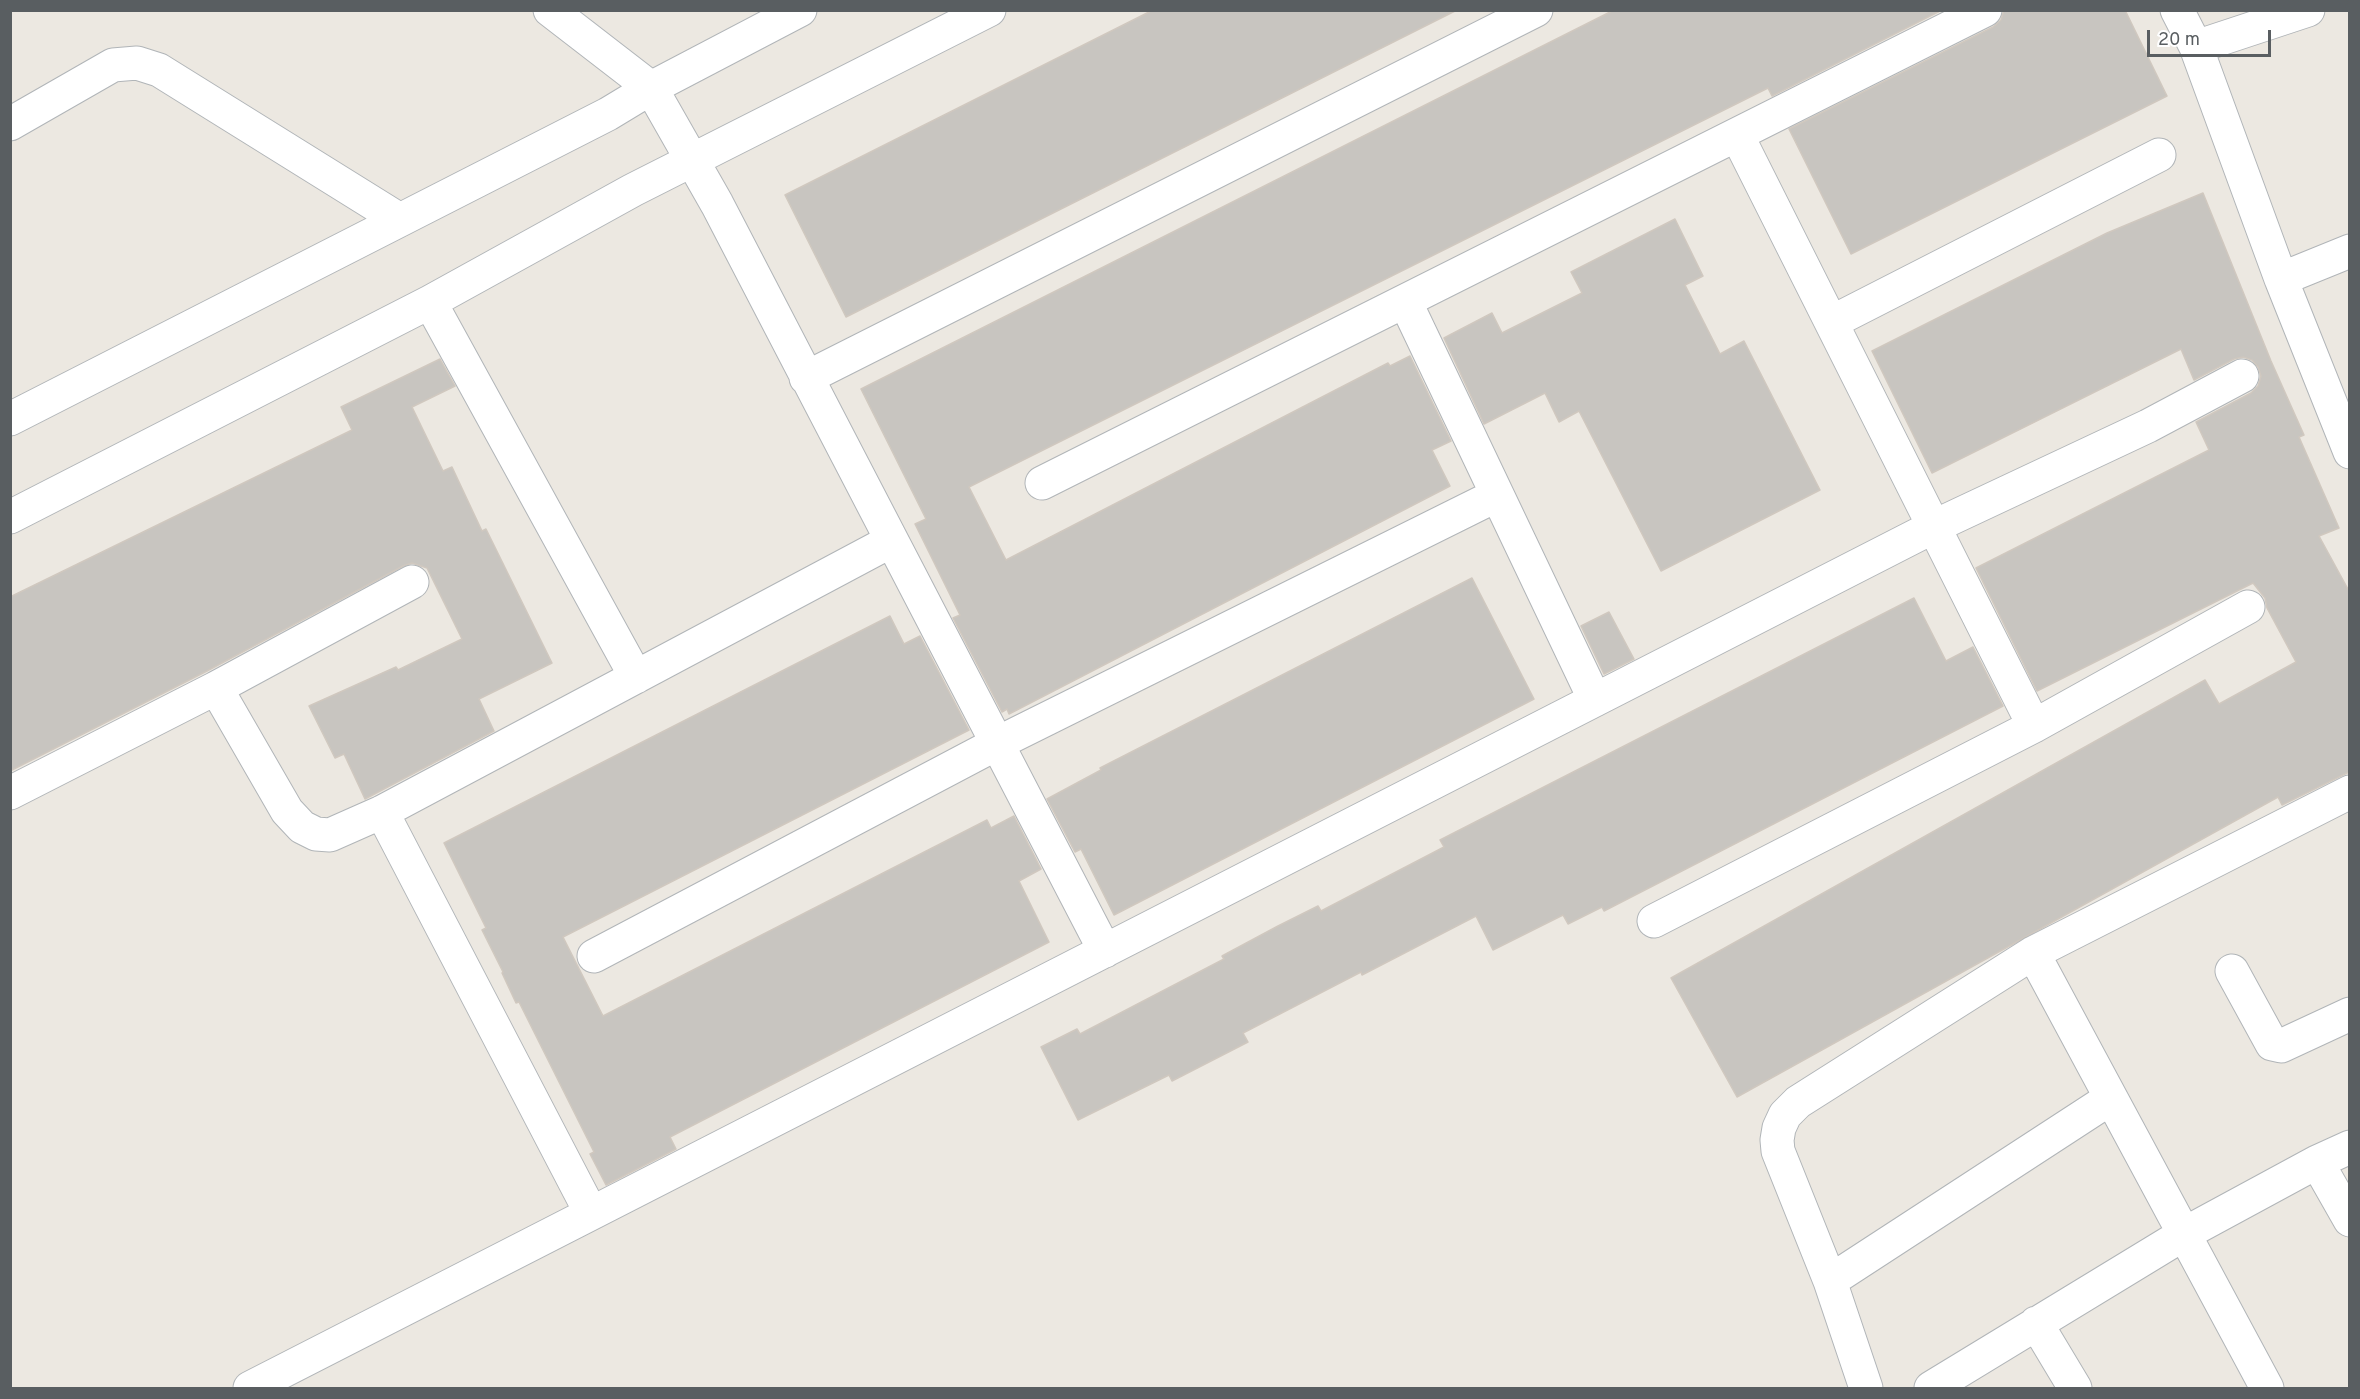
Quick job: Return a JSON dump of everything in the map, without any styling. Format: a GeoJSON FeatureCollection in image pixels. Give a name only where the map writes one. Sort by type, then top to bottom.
{"type":"FeatureCollection","features":[{"type":"Feature","properties":{"kind":"street"},"geometry":{"type":"LineString","coordinates":[[550,10],[651,88],[717,204],[1105,951]]}},
{"type":"Feature","properties":{"kind":"street"},"geometry":{"type":"LineString","coordinates":[[10,419],[608,114],[651,88],[800,10]]}},
{"type":"Feature","properties":{"kind":"street"},"geometry":{"type":"LineString","coordinates":[[10,517],[430,302],[633,190],[989,10]]}},
{"type":"Feature","properties":{"kind":"street"},"geometry":{"type":"LineString","coordinates":[[806,378],[1536,10]]}},
{"type":"Feature","properties":{"kind":"street"},"geometry":{"type":"LineString","coordinates":[[1042,483],[1985,10]]}},
{"type":"Feature","properties":{"kind":"street"},"geometry":{"type":"LineString","coordinates":[[2177,10],[2196,46],[2281,279],[2349,452]]}},
{"type":"Feature","properties":{"kind":"street"},"geometry":{"type":"LineString","coordinates":[[2196,46],[2308,10]]}},
{"type":"Feature","properties":{"kind":"street"},"geometry":{"type":"LineString","coordinates":[[10,124],[113,65],[137,63],[159,70],[400,220]]}},
{"type":"Feature","properties":{"kind":"street"},"geometry":{"type":"LineString","coordinates":[[1737,135],[2034,726]]}},
{"type":"Feature","properties":{"kind":"street"},"geometry":{"type":"LineString","coordinates":[[1832,322],[2159,155]]}},
{"type":"Feature","properties":{"kind":"street"},"geometry":{"type":"LineString","coordinates":[[2281,279],[2349,251]]}},
{"type":"Feature","properties":{"kind":"street"},"geometry":{"type":"LineString","coordinates":[[1405,301],[1595,700]]}},
{"type":"Feature","properties":{"kind":"street"},"geometry":{"type":"LineString","coordinates":[[430,302],[636,677]]}},
{"type":"Feature","properties":{"kind":"street"},"geometry":{"type":"LineString","coordinates":[[250,1389],[1935,526],[2148,426],[2242,376]]}},
{"type":"Feature","properties":{"kind":"street"},"geometry":{"type":"LineString","coordinates":[[594,956],[996,744],[1497,495]]}},
{"type":"Feature","properties":{"kind":"street"},"geometry":{"type":"LineString","coordinates":[[216,688],[287,811],[302,827],[316,834],[330,835],[382,812],[891,541]]}},
{"type":"Feature","properties":{"kind":"street"},"geometry":{"type":"LineString","coordinates":[[10,793],[216,688],[412,582]]}},
{"type":"Feature","properties":{"kind":"street"},"geometry":{"type":"LineString","coordinates":[[1654,921],[2034,726],[2248,607]]}},
{"type":"Feature","properties":{"kind":"street"},"geometry":{"type":"LineString","coordinates":[[1866,1389],[1830,1281],[1779,1151],[1777,1140],[1779,1128],[1785,1115],[1798,1102],[2033,953],[2349,792]]}},
{"type":"Feature","properties":{"kind":"street"},"geometry":{"type":"LineString","coordinates":[[382,812],[591,1214]]}},
{"type":"Feature","properties":{"kind":"street"},"geometry":{"type":"LineString","coordinates":[[2033,953],[2266,1389]]}},
{"type":"Feature","properties":{"kind":"street"},"geometry":{"type":"LineString","coordinates":[[2232,971],[2272,1044],[2281,1046],[2349,1014]]}},
{"type":"Feature","properties":{"kind":"street"},"geometry":{"type":"LineString","coordinates":[[1830,1281],[2111,1098]]}},
{"type":"Feature","properties":{"kind":"street"},"geometry":{"type":"LineString","coordinates":[[1931,1389],[2184,1234],[2349,1147]]}},
{"type":"Feature","properties":{"kind":"street"},"geometry":{"type":"LineString","coordinates":[[2317,1162],[2349,1220]]}},
{"type":"Feature","properties":{"kind":"street"},"geometry":{"type":"LineString","coordinates":[[2036,1323],[2075,1389]]}},
{"type":"Feature","properties":{"kind":"building"},"geometry":{"type":"Polygon","coordinates":[[[1153,10],[1457,10],[846,317],[785,195],[1153,10]]]}},
{"type":"Feature","properties":{"kind":"building"},"geometry":{"type":"Polygon","coordinates":[[[1614,10],[1942,10],[1772,96],[1768,88],[969,487],[1006,560],[1388,363],[1390,366],[1410,356],[1451,441],[1432,450],[1450,486],[1009,714],[1007,709],[1002,712],[953,618],[960,615],[915,524],[926,519],[861,389],[1614,10]]]}},
{"type":"Feature","properties":{"kind":"building"},"geometry":{"type":"Polygon","coordinates":[[[2004,10],[2125,10],[2167,96],[1851,254],[1789,129],[1993,27],[2001,20],[2004,10]]]}},
{"type":"Feature","properties":{"kind":"building"},"geometry":{"type":"Polygon","coordinates":[[[2203,193],[2271,361],[2304,435],[2299,437],[2339,528],[2319,536],[2349,591],[2349,772],[2282,805],[2278,797],[1737,1097],[1671,978],[2205,680],[2219,704],[2296,662],[2267,608],[2265,598],[2253,583],[2037,691],[1976,568],[2209,450],[2196,422],[2251,393],[2258,386],[2261,376],[2252,360],[2243,357],[2234,359],[2194,380],[2181,349],[1932,473],[1872,351],[2107,233],[2203,193]]]}},
{"type":"Feature","properties":{"kind":"building"},"geometry":{"type":"Polygon","coordinates":[[[1675,219],[1703,276],[1685,285],[1720,354],[1744,341],[1820,490],[1661,571],[1579,411],[1559,422],[1545,393],[1484,424],[1444,338],[1492,313],[1502,333],[1582,293],[1571,272],[1675,219]]]}},
{"type":"Feature","properties":{"kind":"building"},"geometry":{"type":"Polygon","coordinates":[[[440,359],[455,386],[412,407],[443,471],[452,467],[482,531],[486,529],[552,663],[479,699],[494,731],[365,799],[344,754],[335,758],[309,706],[396,667],[398,670],[462,639],[427,568],[412,563],[10,771],[10,597],[352,430],[341,407],[440,359]]]}},
{"type":"Feature","properties":{"kind":"building"},"geometry":{"type":"Polygon","coordinates":[[[1472,578],[1534,699],[1114,915],[1081,849],[1075,852],[1047,799],[1101,770],[1100,768],[1472,578]]]}},
{"type":"Feature","properties":{"kind":"building"},"geometry":{"type":"Polygon","coordinates":[[[1914,598],[1946,661],[1973,647],[2003,706],[1604,911],[1602,907],[1568,924],[1563,915],[1493,950],[1476,916],[1243,1033],[1248,1042],[1172,1081],[1169,1075],[1078,1120],[1041,1047],[1077,1029],[1080,1034],[1224,959],[1222,956],[1318,906],[1321,911],[1444,847],[1440,840],[1914,598]]]}},
{"type":"Feature","properties":{"kind":"building"},"geometry":{"type":"Polygon","coordinates":[[[1609,612],[1634,659],[1604,674],[1581,626],[1609,612]]]}},
{"type":"Feature","properties":{"kind":"building"},"geometry":{"type":"Polygon","coordinates":[[[890,616],[904,644],[920,636],[969,730],[563,937],[603,1016],[987,820],[991,828],[1014,816],[1041,869],[1019,881],[1049,942],[670,1137],[676,1149],[606,1185],[590,1154],[594,1152],[519,1002],[516,1003],[482,930],[486,928],[444,843],[890,616]]]}}]}
